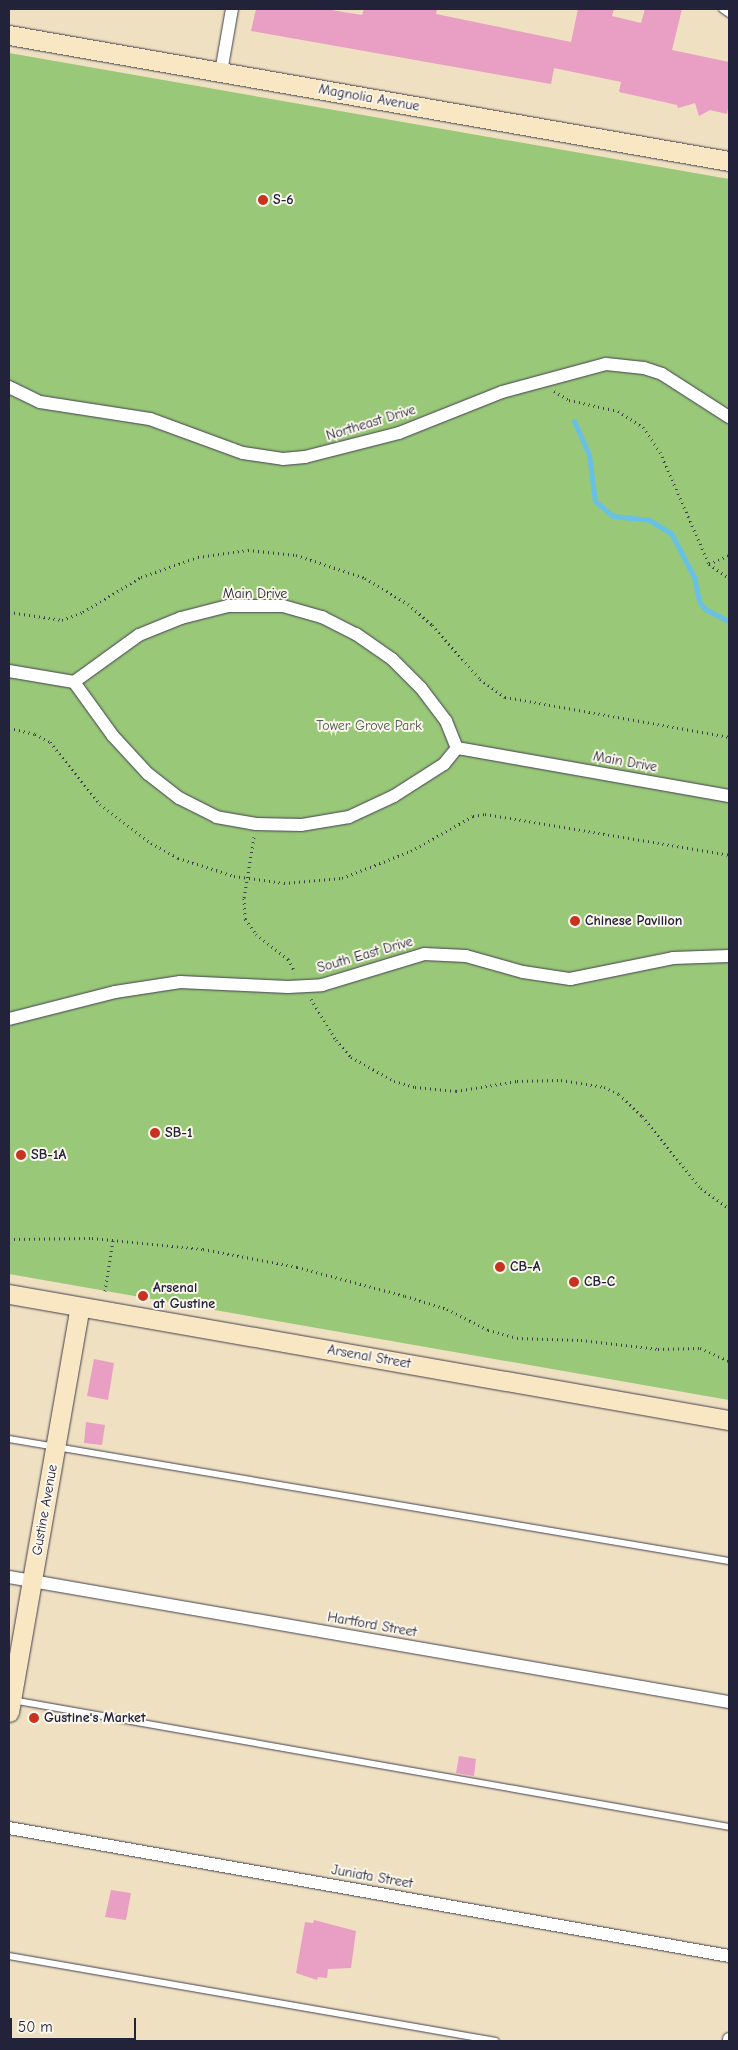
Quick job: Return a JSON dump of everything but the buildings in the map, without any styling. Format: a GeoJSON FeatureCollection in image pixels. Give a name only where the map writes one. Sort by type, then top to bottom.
{"type":"FeatureCollection","features":[{"type":"Feature","properties":{"kind":"street"},"geometry":{"type":"LineString","coordinates":[[221,72],[232,9]]}},
{"type":"Feature","properties":{"kind":"street","name":"Magnolia Avenue"},"geometry":{"type":"LineString","coordinates":[[9,35],[729,161]]}},
{"type":"Feature","properties":{"kind":"street","name":"Northeast Drive"},"geometry":{"type":"LineString","coordinates":[[9,387],[40,402],[150,419],[242,453],[283,459],[305,458],[399,433],[464,406],[545,379],[606,364],[644,368],[682,385],[729,418]]}},
{"type":"Feature","properties":{"kind":"street","name":"Main Drive"},"geometry":{"type":"LineString","coordinates":[[74,682],[139,635],[181,618],[228,606],[283,606],[322,617],[347,629],[392,659],[421,688],[446,721],[457,748],[729,796]]}},
{"type":"Feature","properties":{"kind":"street"},"geometry":{"type":"LineString","coordinates":[[9,671],[74,682],[112,736],[148,774],[179,798],[217,817],[256,824],[300,825],[348,817],[394,796],[444,764],[457,748]]}},
{"type":"Feature","properties":{"kind":"street","name":"South East Drive"},"geometry":{"type":"LineString","coordinates":[[9,1019],[115,992],[180,982],[303,986],[335,982],[424,954],[466,956],[522,972],[570,979],[673,958],[729,956]]}},
{"type":"Feature","properties":{"kind":"street","name":"Arsenal Street"},"geometry":{"type":"LineString","coordinates":[[9,1294],[729,1420]]}},
{"type":"Feature","properties":{"kind":"street","name":"Gustine Avenue"},"geometry":{"type":"LineString","coordinates":[[10,1706],[80,1307]]}},
{"type":"Feature","properties":{"kind":"street","name":"Hartford Street"},"geometry":{"type":"LineString","coordinates":[[9,1577],[729,1702]]}},
{"type":"Feature","properties":{"kind":"street","name":"Juniata Street"},"geometry":{"type":"LineString","coordinates":[[9,1828],[729,1956]]}},
{"type":"Feature","properties":{"kind":"lane"},"geometry":{"type":"LineString","coordinates":[[722,9],[729,14]]}},
{"type":"Feature","properties":{"kind":"lane"},"geometry":{"type":"LineString","coordinates":[[9,1439],[729,1561]]}},
{"type":"Feature","properties":{"kind":"lane"},"geometry":{"type":"LineString","coordinates":[[10,1706],[729,1827]]}},
{"type":"Feature","properties":{"kind":"lane"},"geometry":{"type":"LineString","coordinates":[[9,1956],[496,2041]]}},
{"type":"Feature","properties":{"kind":"path"},"geometry":{"type":"LineString","coordinates":[[545,379],[559,395],[618,411],[643,427],[660,452],[709,564],[729,578]]}},
{"type":"Feature","properties":{"kind":"path"},"geometry":{"type":"LineString","coordinates":[[709,564],[729,555]]}},
{"type":"Feature","properties":{"kind":"path"},"geometry":{"type":"LineString","coordinates":[[9,728],[35,734],[50,742],[100,804],[151,843],[178,858],[247,878],[284,882],[342,878],[411,851],[473,816],[485,814],[729,855]]}},
{"type":"Feature","properties":{"kind":"path"},"geometry":{"type":"LineString","coordinates":[[256,824],[247,878],[245,919],[256,934],[288,959],[336,1040],[351,1057],[394,1081],[415,1087],[456,1091],[517,1081],[561,1080],[604,1087],[619,1094],[642,1116],[701,1188],[729,1208]]}},
{"type":"Feature","properties":{"kind":"path"},"geometry":{"type":"LineString","coordinates":[[9,1239],[113,1240],[203,1249],[297,1267],[433,1304],[488,1330],[517,1338],[581,1340],[658,1349],[700,1348],[729,1361]]}},
{"type":"Feature","properties":{"kind":"path"},"geometry":{"type":"LineString","coordinates":[[105,1292],[113,1240]]}},
{"type":"Feature","properties":{"kind":"green space","name":"Tower Grove Park"},"geometry":{"type":"Polygon","coordinates":[[[9,53],[729,179],[729,1400],[9,1274],[9,53]]]}},
{"type":"Feature","properties":{"kind":"waterway"},"geometry":{"type":"LineString","coordinates":[[574,421],[589,455],[595,501],[613,516],[649,520],[671,533],[694,577],[699,601],[705,609],[729,621]]}},
{"type":"Feature","properties":{"kind":"place","name":"S-6"},"geometry":{"type":"Point","coordinates":[263,200]}},
{"type":"Feature","properties":{"kind":"place","name":"Chinese Pavilion"},"geometry":{"type":"Point","coordinates":[575,921]}},
{"type":"Feature","properties":{"kind":"place","name":"SB-1"},"geometry":{"type":"Point","coordinates":[155,1133]}},
{"type":"Feature","properties":{"kind":"place","name":"SB-1A"},"geometry":{"type":"Point","coordinates":[21,1155]}},
{"type":"Feature","properties":{"kind":"place","name":"CB-A"},"geometry":{"type":"Point","coordinates":[500,1267]}},
{"type":"Feature","properties":{"kind":"place","name":"CB-C"},"geometry":{"type":"Point","coordinates":[574,1282]}},
{"type":"Feature","properties":{"kind":"place","name":"Arsenal at Gustine"},"geometry":{"type":"Point","coordinates":[143,1296]}},
{"type":"Feature","properties":{"kind":"place","name":"Gustine's Market"},"geometry":{"type":"Point","coordinates":[34,1718]}}]}
